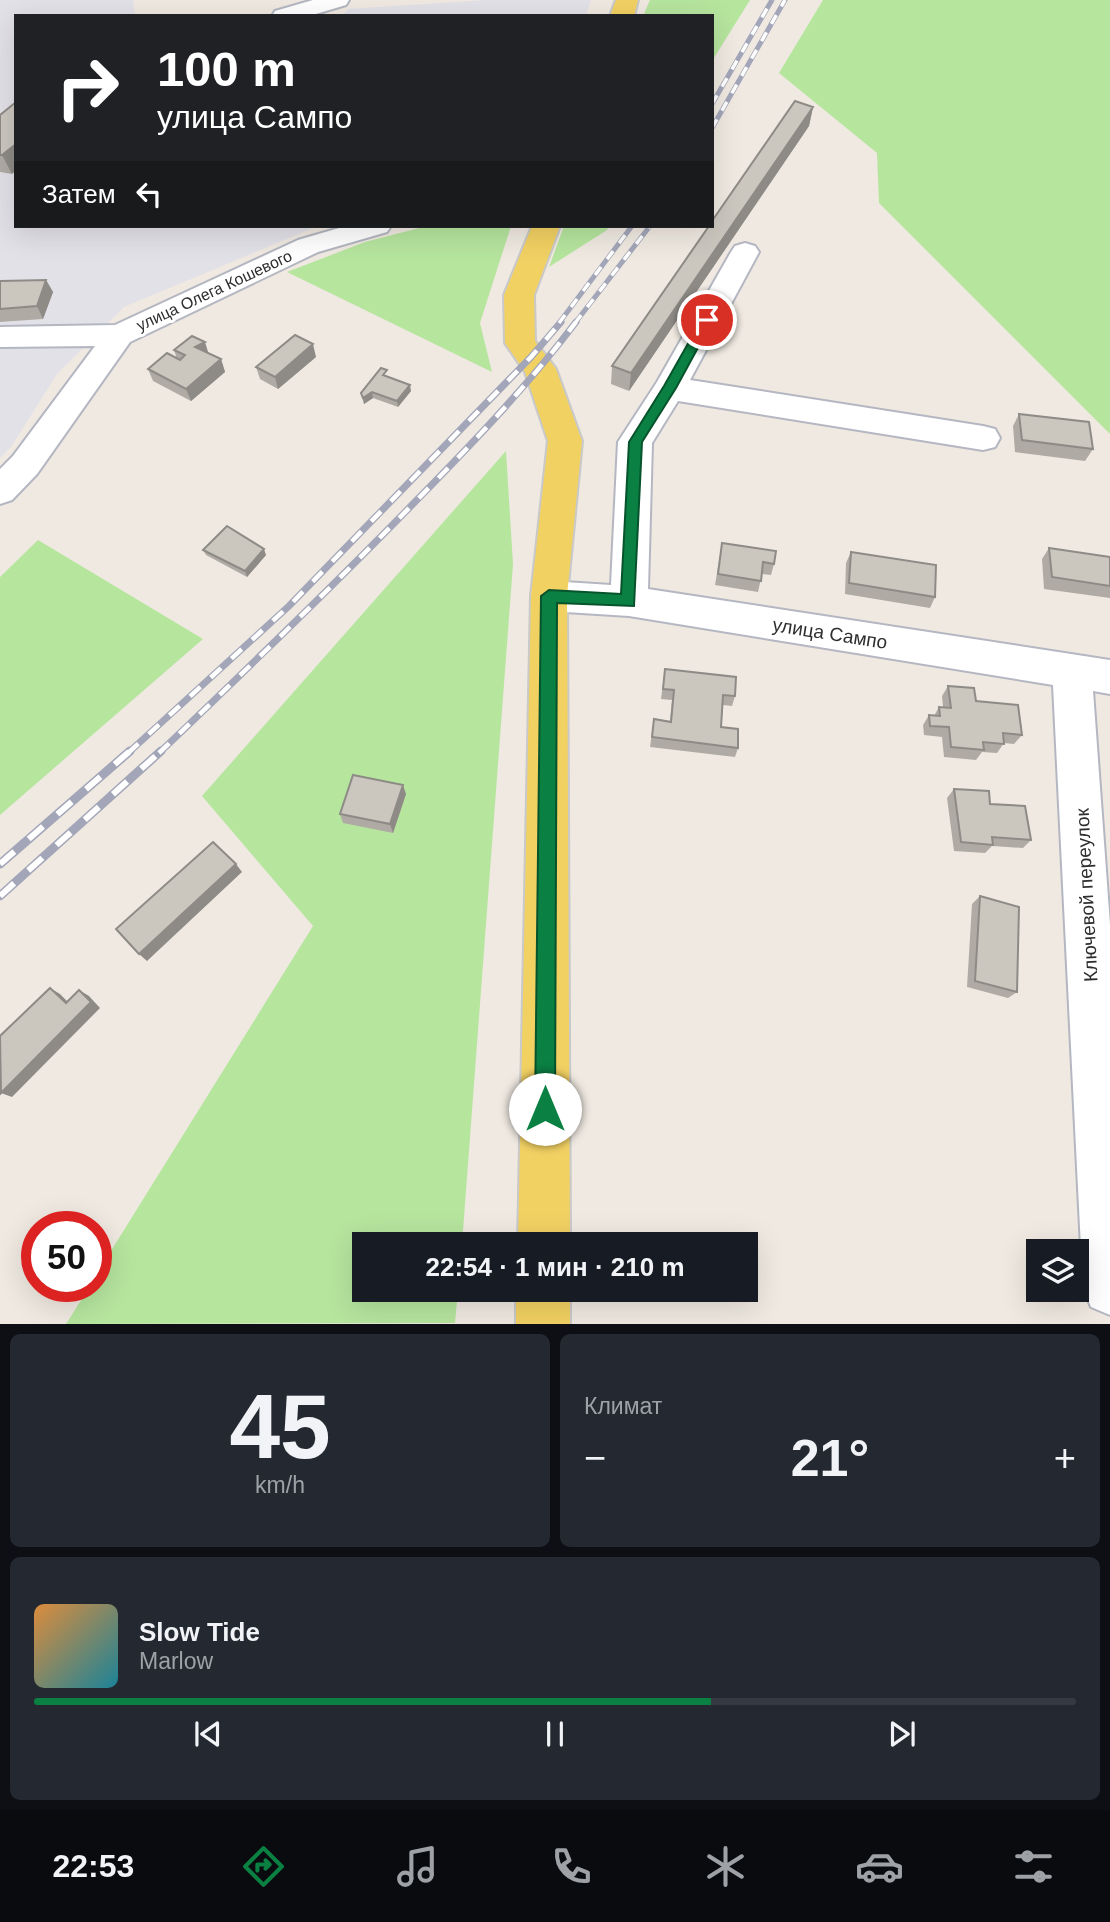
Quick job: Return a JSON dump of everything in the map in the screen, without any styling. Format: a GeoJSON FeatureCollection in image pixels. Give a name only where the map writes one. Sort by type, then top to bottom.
{"type":"FeatureCollection","features":[{"type":"Feature","properties":{"kind":"main road"},"geometry":{"type":"LineString","coordinates":[[544,1232],[549,596],[565,441],[540,369],[520,343],[519,295],[545,228]]}},
{"type":"Feature","properties":{"kind":"main road"},"geometry":{"type":"LineString","coordinates":[[543,1302],[543,1324]]}},
{"type":"Feature","properties":{"kind":"street"},"geometry":{"type":"LineString","coordinates":[[290,14],[338,0]]}},
{"type":"Feature","properties":{"kind":"street","name":"улица Олега Кошевого"},"geometry":{"type":"LineString","coordinates":[[0,491],[25,465],[119,335],[308,246],[370,228]]}},
{"type":"Feature","properties":{"kind":"street"},"geometry":{"type":"LineString","coordinates":[[629,601],[635,442],[670,388],[745,252]]}},
{"type":"Feature","properties":{"kind":"street"},"geometry":{"type":"LineString","coordinates":[[0,337],[119,335]]}},
{"type":"Feature","properties":{"kind":"street"},"geometry":{"type":"LineString","coordinates":[[670,388],[983,438]]}},
{"type":"Feature","properties":{"kind":"street","name":"улица Сампо"},"geometry":{"type":"LineString","coordinates":[[549,596],[629,601],[1091,673]]}},
{"type":"Feature","properties":{"kind":"street","name":"Ключевой переулок"},"geometry":{"type":"LineString","coordinates":[[1091,673],[1110,1287]]}},
{"type":"Feature","properties":{"kind":"shaded area"},"geometry":{"type":"Polygon","coordinates":[[[0,0],[133,0],[135,14],[14,14],[14,228],[313,228],[124,307],[57,374],[11,447],[0,458],[0,0]]]}},
{"type":"Feature","properties":{"kind":"shaded area"},"geometry":{"type":"Polygon","coordinates":[[[487,0],[591,0],[587,14],[344,14],[348,9],[487,0]]]}},
{"type":"Feature","properties":{"kind":"green space"},"geometry":{"type":"Polygon","coordinates":[[[650,0],[750,0],[714,58],[714,14],[644,14],[650,0]]]}},
{"type":"Feature","properties":{"kind":"green space"},"geometry":{"type":"Polygon","coordinates":[[[823,0],[1110,0],[1110,434],[879,203],[877,153],[779,73],[823,0]]]}},
{"type":"Feature","properties":{"kind":"green space"},"geometry":{"type":"Polygon","coordinates":[[[419,228],[510,228],[480,323],[492,372],[287,272],[365,242],[419,228]]]}},
{"type":"Feature","properties":{"kind":"green space"},"geometry":{"type":"Polygon","coordinates":[[[563,228],[608,228],[607,230],[549,267],[563,228]]]}},
{"type":"Feature","properties":{"kind":"green space"},"geometry":{"type":"Polygon","coordinates":[[[506,451],[513,564],[463,1232],[352,1232],[352,1302],[457,1302],[455,1323],[66,1324],[80,1302],[112,1302],[112,1249],[313,926],[202,796],[506,451]]]}},
{"type":"Feature","properties":{"kind":"green space"},"geometry":{"type":"Polygon","coordinates":[[[38,540],[203,639],[0,815],[0,577],[38,540]]]}},
{"type":"Feature","properties":{"kind":"building"},"geometry":{"type":"Polygon","coordinates":[[[795,101],[813,107],[631,373],[612,366],[708,228],[714,228],[714,218],[795,101]]]}},
{"type":"Feature","properties":{"kind":"building"},"geometry":{"type":"Polygon","coordinates":[[[14,104],[14,146],[2,155],[0,155],[0,115],[14,104]]]}},
{"type":"Feature","properties":{"kind":"building"},"geometry":{"type":"Polygon","coordinates":[[[46,280],[37,306],[0,309],[0,281],[46,280]]]}},
{"type":"Feature","properties":{"kind":"building"},"geometry":{"type":"Polygon","coordinates":[[[295,335],[313,344],[275,377],[256,367],[295,335]]]}},
{"type":"Feature","properties":{"kind":"building"},"geometry":{"type":"Polygon","coordinates":[[[192,336],[205,342],[195,347],[221,359],[186,389],[148,369],[167,353],[180,360],[185,355],[174,350],[192,336]]]}},
{"type":"Feature","properties":{"kind":"building"},"geometry":{"type":"Polygon","coordinates":[[[381,368],[387,370],[383,375],[410,385],[397,401],[372,392],[363,398],[361,393],[381,368]]]}},
{"type":"Feature","properties":{"kind":"building"},"geometry":{"type":"Polygon","coordinates":[[[1019,414],[1089,422],[1093,449],[1022,440],[1019,414]]]}},
{"type":"Feature","properties":{"kind":"building"},"geometry":{"type":"Polygon","coordinates":[[[227,526],[264,549],[245,571],[203,550],[227,526]]]}},
{"type":"Feature","properties":{"kind":"building"},"geometry":{"type":"Polygon","coordinates":[[[722,543],[776,551],[774,564],[763,562],[761,581],[718,574],[722,543]]]}},
{"type":"Feature","properties":{"kind":"building"},"geometry":{"type":"Polygon","coordinates":[[[1049,548],[1110,557],[1110,586],[1052,577],[1049,548]]]}},
{"type":"Feature","properties":{"kind":"building"},"geometry":{"type":"Polygon","coordinates":[[[851,552],[936,565],[935,597],[849,583],[851,552]]]}},
{"type":"Feature","properties":{"kind":"building"},"geometry":{"type":"Polygon","coordinates":[[[665,669],[736,677],[735,696],[723,695],[721,727],[738,729],[738,748],[652,737],[654,719],[671,722],[674,690],[663,689],[665,669]]]}},
{"type":"Feature","properties":{"kind":"building"},"geometry":{"type":"Polygon","coordinates":[[[948,686],[974,688],[976,701],[1018,705],[1022,735],[1003,733],[1004,744],[983,742],[984,750],[951,747],[949,727],[930,726],[929,715],[940,716],[939,707],[951,708],[948,686]]]}},
{"type":"Feature","properties":{"kind":"building"},"geometry":{"type":"Polygon","coordinates":[[[353,775],[403,785],[390,824],[340,814],[353,775]]]}},
{"type":"Feature","properties":{"kind":"building"},"geometry":{"type":"Polygon","coordinates":[[[954,789],[989,791],[990,804],[1025,806],[1031,840],[992,837],[993,845],[961,842],[954,789]]]}},
{"type":"Feature","properties":{"kind":"building"},"geometry":{"type":"Polygon","coordinates":[[[213,842],[236,864],[139,954],[116,929],[213,842]]]}},
{"type":"Feature","properties":{"kind":"building"},"geometry":{"type":"Polygon","coordinates":[[[980,896],[1019,907],[1017,992],[975,981],[980,896]]]}},
{"type":"Feature","properties":{"kind":"building"},"geometry":{"type":"Polygon","coordinates":[[[50,988],[66,1003],[79,990],[91,1002],[1,1093],[0,1036],[50,988]]]}},
{"type":"Feature","properties":{"kind":"railway"},"geometry":{"type":"LineString","coordinates":[[714,101],[772,0]]}},
{"type":"Feature","properties":{"kind":"railway"},"geometry":{"type":"LineString","coordinates":[[714,124],[785,0]]}},
{"type":"Feature","properties":{"kind":"railway"},"geometry":{"type":"LineString","coordinates":[[559,323],[630,228]]}},
{"type":"Feature","properties":{"kind":"railway"},"geometry":{"type":"LineString","coordinates":[[575,323],[648,228]]}},
{"type":"Feature","properties":{"kind":"railway"},"geometry":{"type":"LineString","coordinates":[[128,753],[289,606],[531,357],[561,322]]}},
{"type":"Feature","properties":{"kind":"railway"},"geometry":{"type":"LineString","coordinates":[[159,753],[317,600],[453,462],[517,394],[576,322]]}},
{"type":"Feature","properties":{"kind":"railway"},"geometry":{"type":"LineString","coordinates":[[0,864],[130,751]]}},
{"type":"Feature","properties":{"kind":"railway"},"geometry":{"type":"LineString","coordinates":[[0,896],[161,751]]}},
{"type":"Feature","properties":{"kind":"route"},"geometry":{"type":"LineString","coordinates":[[545,1109],[549,596],[629,601],[635,442],[670,388],[707,320]]}}]}
